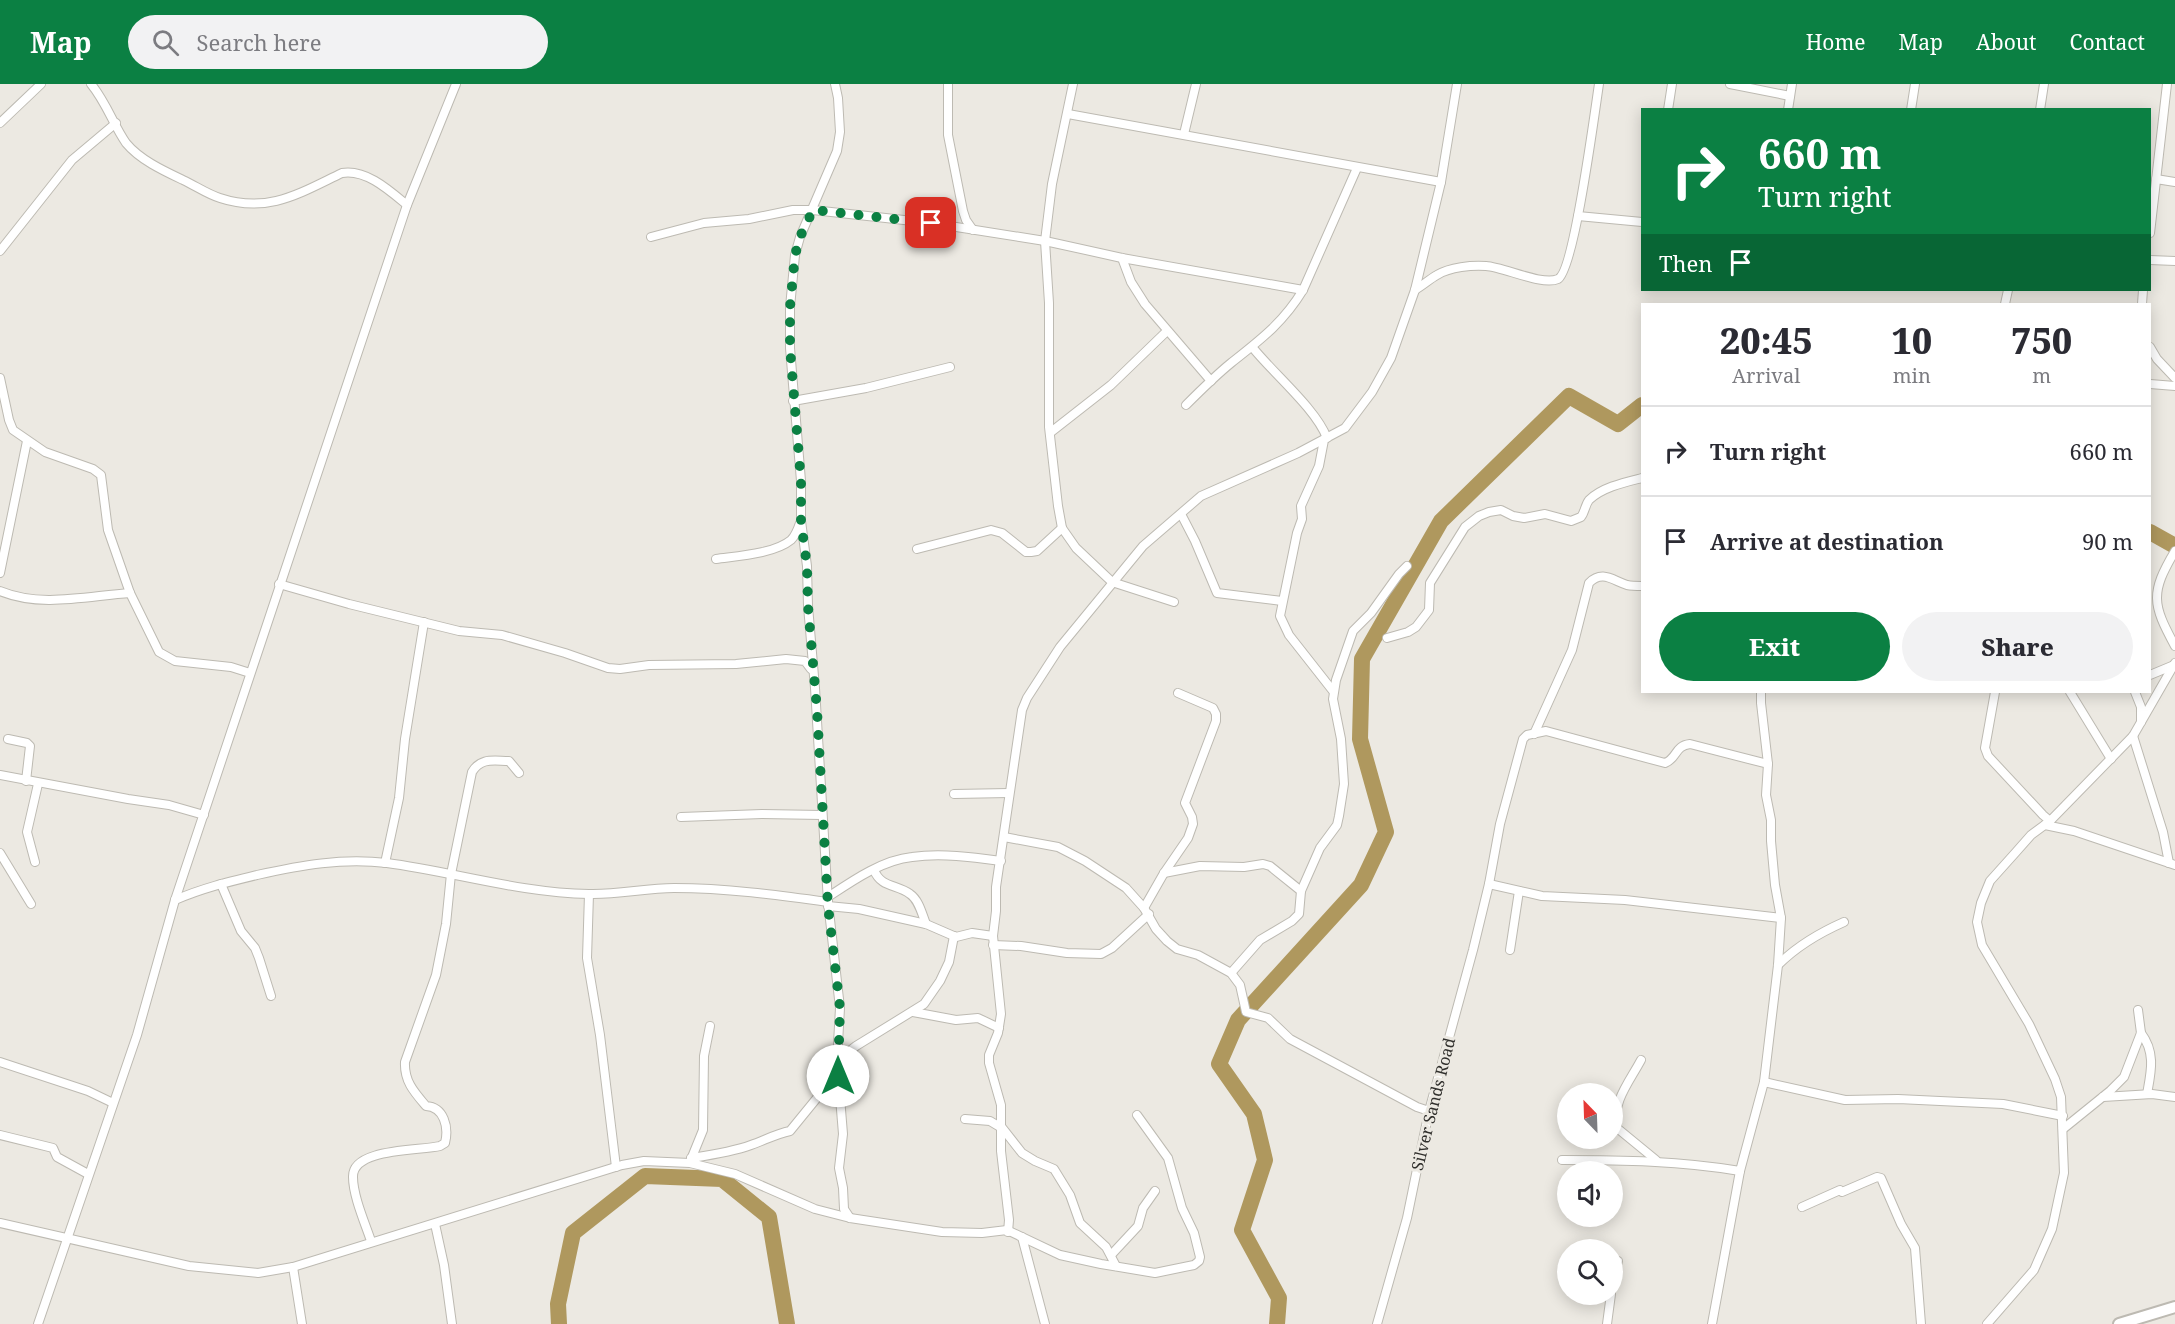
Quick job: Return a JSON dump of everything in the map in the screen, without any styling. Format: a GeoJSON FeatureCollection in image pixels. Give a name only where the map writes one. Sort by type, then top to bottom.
{"type":"FeatureCollection","features":[{"type":"Feature","properties":{"kind":"street"},"geometry":{"type":"LineString","coordinates":[[0,123],[41,84]]}},
{"type":"Feature","properties":{"kind":"street"},"geometry":{"type":"LineString","coordinates":[[91,84],[126,142],[139,154],[163,171],[220,198],[247,204],[265,204],[291,198],[342,173],[350,172],[358,173],[386,188],[406,205]]}},
{"type":"Feature","properties":{"kind":"street"},"geometry":{"type":"LineString","coordinates":[[38,1324],[137,1035],[175,900],[406,205],[456,84]]}},
{"type":"Feature","properties":{"kind":"street"},"geometry":{"type":"LineString","coordinates":[[835,84],[840,114],[837,151],[800,237],[792,278],[790,348],[801,481],[801,521],[807,566],[817,710],[828,901],[840,1008],[837,1061],[843,1134],[839,1168],[844,1209],[850,1218]]}},
{"type":"Feature","properties":{"kind":"street"},"geometry":{"type":"LineString","coordinates":[[948,84],[948,135],[963,211],[973,230]]}},
{"type":"Feature","properties":{"kind":"street"},"geometry":{"type":"LineString","coordinates":[[1073,84],[1052,184],[1045,241],[1049,303],[1051,432],[1054,481],[1062,528],[1076,548],[1112,582],[1174,602]]}},
{"type":"Feature","properties":{"kind":"street"},"geometry":{"type":"LineString","coordinates":[[1184,134],[1196,84]]}},
{"type":"Feature","properties":{"kind":"street"},"geometry":{"type":"LineString","coordinates":[[1008,1232],[1009,1220],[1000,1126],[1001,1105],[989,1063],[990,1049],[999,1028],[1000,1005],[993,936],[996,887],[1018,728],[1027,698],[1060,647],[1143,546],[1201,496],[1326,439],[1345,428],[1372,393],[1391,358],[1414,290],[1441,182],[1457,84]]}},
{"type":"Feature","properties":{"kind":"street"},"geometry":{"type":"LineString","coordinates":[[1414,290],[1446,271],[1473,267],[1488,266],[1542,279],[1558,278],[1566,267],[1578,216],[1599,84]]}},
{"type":"Feature","properties":{"kind":"street"},"geometry":{"type":"LineString","coordinates":[[1668,108],[1672,84]]}},
{"type":"Feature","properties":{"kind":"street"},"geometry":{"type":"LineString","coordinates":[[1730,84],[1790,96]]}},
{"type":"Feature","properties":{"kind":"street"},"geometry":{"type":"LineString","coordinates":[[1788,108],[1792,84]]}},
{"type":"Feature","properties":{"kind":"street"},"geometry":{"type":"LineString","coordinates":[[1911,108],[1915,84]]}},
{"type":"Feature","properties":{"kind":"street"},"geometry":{"type":"LineString","coordinates":[[2040,108],[2044,84]]}},
{"type":"Feature","properties":{"kind":"street"},"geometry":{"type":"LineString","coordinates":[[2151,224],[2167,84]]}},
{"type":"Feature","properties":{"kind":"street"},"geometry":{"type":"LineString","coordinates":[[1068,114],[1441,182]]}},
{"type":"Feature","properties":{"kind":"street"},"geometry":{"type":"LineString","coordinates":[[0,251],[72,160],[116,123]]}},
{"type":"Feature","properties":{"kind":"street"},"geometry":{"type":"LineString","coordinates":[[1186,405],[1274,328],[1295,304],[1357,168]]}},
{"type":"Feature","properties":{"kind":"street"},"geometry":{"type":"LineString","coordinates":[[2156,179],[2175,182]]}},
{"type":"Feature","properties":{"kind":"street"},"geometry":{"type":"LineString","coordinates":[[651,237],[704,223],[813,210],[1045,241],[1122,258],[1303,290]]}},
{"type":"Feature","properties":{"kind":"street"},"geometry":{"type":"LineString","coordinates":[[1578,216],[1641,222]]}},
{"type":"Feature","properties":{"kind":"street"},"geometry":{"type":"LineString","coordinates":[[1122,258],[1138,294],[1211,381]]}},
{"type":"Feature","properties":{"kind":"street"},"geometry":{"type":"LineString","coordinates":[[2151,260],[2175,261]]}},
{"type":"Feature","properties":{"kind":"street"},"geometry":{"type":"LineString","coordinates":[[1051,432],[1111,385],[1167,331]]}},
{"type":"Feature","properties":{"kind":"street"},"geometry":{"type":"LineString","coordinates":[[1252,348],[1308,408],[1323,427],[1326,439],[1316,475],[1301,506],[1302,519],[1280,616],[1284,627],[1333,691]]}},
{"type":"Feature","properties":{"kind":"street"},"geometry":{"type":"LineString","coordinates":[[2151,349],[2154,356],[2175,378]]}},
{"type":"Feature","properties":{"kind":"street"},"geometry":{"type":"LineString","coordinates":[[793,401],[866,388],[950,367]]}},
{"type":"Feature","properties":{"kind":"street"},"geometry":{"type":"LineString","coordinates":[[0,378],[9,420],[14,430],[45,452],[93,469],[101,475],[108,530],[130,593],[159,652],[175,661],[231,668],[250,673]]}},
{"type":"Feature","properties":{"kind":"street"},"geometry":{"type":"LineString","coordinates":[[2151,384],[2175,386]]}},
{"type":"Feature","properties":{"kind":"street"},"geometry":{"type":"LineString","coordinates":[[0,573],[27,441]]}},
{"type":"Feature","properties":{"kind":"street"},"geometry":{"type":"LineString","coordinates":[[1387,638],[1408,632],[1416,627],[1426,614],[1429,610],[1430,583],[1465,527],[1479,516],[1501,510],[1524,518],[1545,513],[1571,521],[1581,517],[1588,501],[1594,496],[1618,484],[1641,478]]}},
{"type":"Feature","properties":{"kind":"street"},"geometry":{"type":"LineString","coordinates":[[1181,514],[1217,593],[1282,602]]}},
{"type":"Feature","properties":{"kind":"street"},"geometry":{"type":"LineString","coordinates":[[716,559],[771,549],[789,541],[796,533],[801,521]]}},
{"type":"Feature","properties":{"kind":"street"},"geometry":{"type":"LineString","coordinates":[[917,549],[991,530],[1002,533],[1026,552],[1031,552],[1037,551],[1062,528]]}},
{"type":"Feature","properties":{"kind":"street"},"geometry":{"type":"LineString","coordinates":[[2175,551],[2153,596],[2162,622],[2175,646]]}},
{"type":"Feature","properties":{"kind":"street"},"geometry":{"type":"LineString","coordinates":[[1231,973],[1260,939],[1292,921],[1299,914],[1301,891],[1320,848],[1337,825],[1340,816],[1344,784],[1343,755],[1333,691],[1353,632],[1371,614],[1407,566]]}},
{"type":"Feature","properties":{"kind":"street","name":"Silver Sands Road"},"geometry":{"type":"LineString","coordinates":[[1377,1324],[1407,1218],[1429,1111],[1489,884],[1500,824],[1513,780],[1520,744],[1531,735],[1572,650],[1589,583],[1597,577],[1608,576],[1627,585],[1641,586]]}},
{"type":"Feature","properties":{"kind":"street"},"geometry":{"type":"LineString","coordinates":[[279,584],[459,631],[502,635],[565,652],[608,668],[736,664],[786,659],[805,661],[810,664],[813,673]]}},
{"type":"Feature","properties":{"kind":"street"},"geometry":{"type":"LineString","coordinates":[[0,591],[15,597],[60,600],[130,593]]}},
{"type":"Feature","properties":{"kind":"street"},"geometry":{"type":"LineString","coordinates":[[385,863],[399,798],[405,739],[424,622]]}},
{"type":"Feature","properties":{"kind":"street"},"geometry":{"type":"LineString","coordinates":[[2151,675],[2174,664]]}},
{"type":"Feature","properties":{"kind":"street"},"geometry":{"type":"LineString","coordinates":[[1987,1324],[2034,1270],[2052,1229],[2064,1173],[2061,1097],[2029,1024],[1982,945],[1977,922],[1981,903],[1990,881],[2031,836],[2048,823],[2133,736],[2174,664]]}},
{"type":"Feature","properties":{"kind":"street"},"geometry":{"type":"LineString","coordinates":[[993,945],[1101,954],[1112,948],[1147,911],[1164,873],[1188,838],[1193,824],[1185,803],[1216,717],[1213,708],[1178,693]]}},
{"type":"Feature","properties":{"kind":"street"},"geometry":{"type":"LineString","coordinates":[[1712,1324],[1740,1171],[1764,1082],[1778,965],[1781,918],[1774,874],[1772,820],[1766,795],[1768,764],[1761,693]]}},
{"type":"Feature","properties":{"kind":"street"},"geometry":{"type":"LineString","coordinates":[[1995,693],[1985,748],[1988,756],[2048,823],[2172,864]]}},
{"type":"Feature","properties":{"kind":"street"},"geometry":{"type":"LineString","coordinates":[[2071,693],[2111,759]]}},
{"type":"Feature","properties":{"kind":"street"},"geometry":{"type":"LineString","coordinates":[[2135,693],[2141,707],[2141,723]]}},
{"type":"Feature","properties":{"kind":"street"},"geometry":{"type":"LineString","coordinates":[[1531,735],[1546,731],[1662,762],[1669,762],[1681,746],[1690,744],[1768,764]]}},
{"type":"Feature","properties":{"kind":"street"},"geometry":{"type":"LineString","coordinates":[[2133,736],[2172,864]]}},
{"type":"Feature","properties":{"kind":"street"},"geometry":{"type":"LineString","coordinates":[[8,739],[27,743],[30,746],[26,781]]}},
{"type":"Feature","properties":{"kind":"street"},"geometry":{"type":"LineString","coordinates":[[370,1241],[354,1185],[352,1175],[355,1167],[362,1160],[387,1153],[440,1146],[445,1143],[443,1114],[435,1106],[426,1106],[414,1093],[405,1072],[405,1062],[436,975],[446,924],[452,873],[472,772],[484,760],[509,761],[519,773]]}},
{"type":"Feature","properties":{"kind":"street"},"geometry":{"type":"LineString","coordinates":[[0,775],[38,784],[169,805],[204,815]]}},
{"type":"Feature","properties":{"kind":"street"},"geometry":{"type":"LineString","coordinates":[[34,862],[27,822],[38,784]]}},
{"type":"Feature","properties":{"kind":"street"},"geometry":{"type":"LineString","coordinates":[[954,794],[1009,793]]}},
{"type":"Feature","properties":{"kind":"street"},"geometry":{"type":"LineString","coordinates":[[681,817],[753,814],[822,815]]}},
{"type":"Feature","properties":{"kind":"street"},"geometry":{"type":"LineString","coordinates":[[1004,837],[1058,848],[1085,861],[1126,888],[1147,911],[1156,928],[1177,949],[1198,955],[1231,973],[1240,985],[1246,1012],[1268,1018],[1290,1039],[1417,1107],[1429,1111]]}},
{"type":"Feature","properties":{"kind":"street"},"geometry":{"type":"LineString","coordinates":[[0,853],[31,904]]}},
{"type":"Feature","properties":{"kind":"street"},"geometry":{"type":"LineString","coordinates":[[828,901],[874,870],[912,857],[968,857],[1001,861]]}},
{"type":"Feature","properties":{"kind":"street"},"geometry":{"type":"LineString","coordinates":[[175,900],[204,888],[324,862],[385,863],[452,873],[505,885],[589,894],[673,888],[750,891],[828,901],[926,924],[954,936],[972,933],[993,936]]}},
{"type":"Feature","properties":{"kind":"street"},"geometry":{"type":"LineString","coordinates":[[1164,873],[1200,866],[1244,867],[1263,864],[1270,866],[1301,891]]}},
{"type":"Feature","properties":{"kind":"street"},"geometry":{"type":"LineString","coordinates":[[874,870],[882,882],[911,894],[926,924]]}},
{"type":"Feature","properties":{"kind":"street"},"geometry":{"type":"LineString","coordinates":[[221,884],[241,931],[255,948],[271,996]]}},
{"type":"Feature","properties":{"kind":"street"},"geometry":{"type":"LineString","coordinates":[[1489,884],[1542,896],[1697,907],[1781,918]]}},
{"type":"Feature","properties":{"kind":"street"},"geometry":{"type":"LineString","coordinates":[[1510,950],[1519,891]]}},
{"type":"Feature","properties":{"kind":"street"},"geometry":{"type":"LineString","coordinates":[[589,894],[587,958],[600,1035],[616,1167]]}},
{"type":"Feature","properties":{"kind":"street"},"geometry":{"type":"LineString","coordinates":[[1778,965],[1811,938],[1844,922]]}},
{"type":"Feature","properties":{"kind":"street"},"geometry":{"type":"LineString","coordinates":[[837,1061],[856,1046],[924,1004],[940,981],[949,962],[954,936]]}},
{"type":"Feature","properties":{"kind":"street"},"geometry":{"type":"LineString","coordinates":[[2138,1010],[2141,1033],[2149,1046],[2152,1061],[2147,1094]]}},
{"type":"Feature","properties":{"kind":"street"},"geometry":{"type":"LineString","coordinates":[[913,1012],[956,1020],[978,1018],[999,1028]]}},
{"type":"Feature","properties":{"kind":"street"},"geometry":{"type":"LineString","coordinates":[[691,1161],[703,1130],[704,1056],[710,1026]]}},
{"type":"Feature","properties":{"kind":"street"},"geometry":{"type":"LineString","coordinates":[[2063,1129],[2124,1077],[2141,1033]]}},
{"type":"Feature","properties":{"kind":"street"},"geometry":{"type":"LineString","coordinates":[[1641,1060],[1618,1102],[1615,1121],[1617,1128],[1657,1161]]}},
{"type":"Feature","properties":{"kind":"street"},"geometry":{"type":"LineString","coordinates":[[0,1062],[88,1091],[112,1103]]}},
{"type":"Feature","properties":{"kind":"street"},"geometry":{"type":"LineString","coordinates":[[0,1223],[66,1240],[98,1244],[155,1260],[189,1266],[258,1273],[293,1267],[370,1241],[435,1224],[616,1167],[644,1161],[691,1161],[753,1144],[777,1133],[790,1131],[838,1076]]}},
{"type":"Feature","properties":{"kind":"street"},"geometry":{"type":"LineString","coordinates":[[1764,1082],[1845,1100],[1898,1099],[2003,1104],[2063,1116]]}},
{"type":"Feature","properties":{"kind":"street"},"geometry":{"type":"LineString","coordinates":[[2102,1097],[2147,1094],[2175,1097]]}},
{"type":"Feature","properties":{"kind":"street"},"geometry":{"type":"LineString","coordinates":[[691,1161],[735,1174],[816,1209],[850,1218],[942,1232],[982,1233],[1000,1230],[1022,1237],[1070,1259],[1155,1273],[1194,1265],[1199,1261],[1194,1233],[1182,1208],[1168,1158],[1137,1115]]}},
{"type":"Feature","properties":{"kind":"street"},"geometry":{"type":"LineString","coordinates":[[965,1119],[990,1121],[1000,1126],[1022,1153],[1053,1169],[1070,1195],[1080,1223],[1106,1247],[1116,1266]]}},
{"type":"Feature","properties":{"kind":"street"},"geometry":{"type":"LineString","coordinates":[[0,1135],[53,1148],[57,1157],[88,1174]]}},
{"type":"Feature","properties":{"kind":"street"},"geometry":{"type":"LineString","coordinates":[[1562,1160],[1657,1161],[1740,1171]]}},
{"type":"Feature","properties":{"kind":"street"},"geometry":{"type":"LineString","coordinates":[[1802,1206],[1840,1190],[1842,1192],[1877,1177],[1881,1178],[1900,1224],[1914,1248],[1921,1324]]}},
{"type":"Feature","properties":{"kind":"street"},"geometry":{"type":"LineString","coordinates":[[1111,1255],[1138,1227],[1143,1208],[1155,1191]]}},
{"type":"Feature","properties":{"kind":"street"},"geometry":{"type":"LineString","coordinates":[[435,1224],[444,1265],[452,1324]]}},
{"type":"Feature","properties":{"kind":"street"},"geometry":{"type":"LineString","coordinates":[[1022,1237],[1045,1324]]}},
{"type":"Feature","properties":{"kind":"street"},"geometry":{"type":"LineString","coordinates":[[293,1267],[302,1324]]}},
{"type":"Feature","properties":{"kind":"street"},"geometry":{"type":"LineString","coordinates":[[1607,1324],[1610,1305]]}},
{"type":"Feature","properties":{"kind":"street"},"geometry":{"type":"LineString","coordinates":[[2119,1324],[2175,1307]]}},
{"type":"Feature","properties":{"kind":"waterway"},"geometry":{"type":"LineString","coordinates":[[1277,1324],[1279,1298],[1242,1230],[1265,1160],[1254,1114],[1219,1064],[1238,1020],[1361,885],[1386,832],[1360,739],[1362,659],[1441,521],[1569,396],[1618,424],[1641,406]]}},
{"type":"Feature","properties":{"kind":"waterway"},"geometry":{"type":"LineString","coordinates":[[2151,533],[2175,546]]}},
{"type":"Feature","properties":{"kind":"waterway"},"geometry":{"type":"LineString","coordinates":[[559,1324],[558,1304],[573,1233],[645,1176],[722,1179],[769,1217],[787,1324]]}},
{"type":"Feature","properties":{"kind":"route"},"geometry":{"type":"LineString","coordinates":[[838,1076],[840,1008],[828,906],[817,710],[808,606],[808,576],[801,521],[801,481],[793,401],[790,348],[792,278],[800,237],[813,210],[931,223]]}}]}
